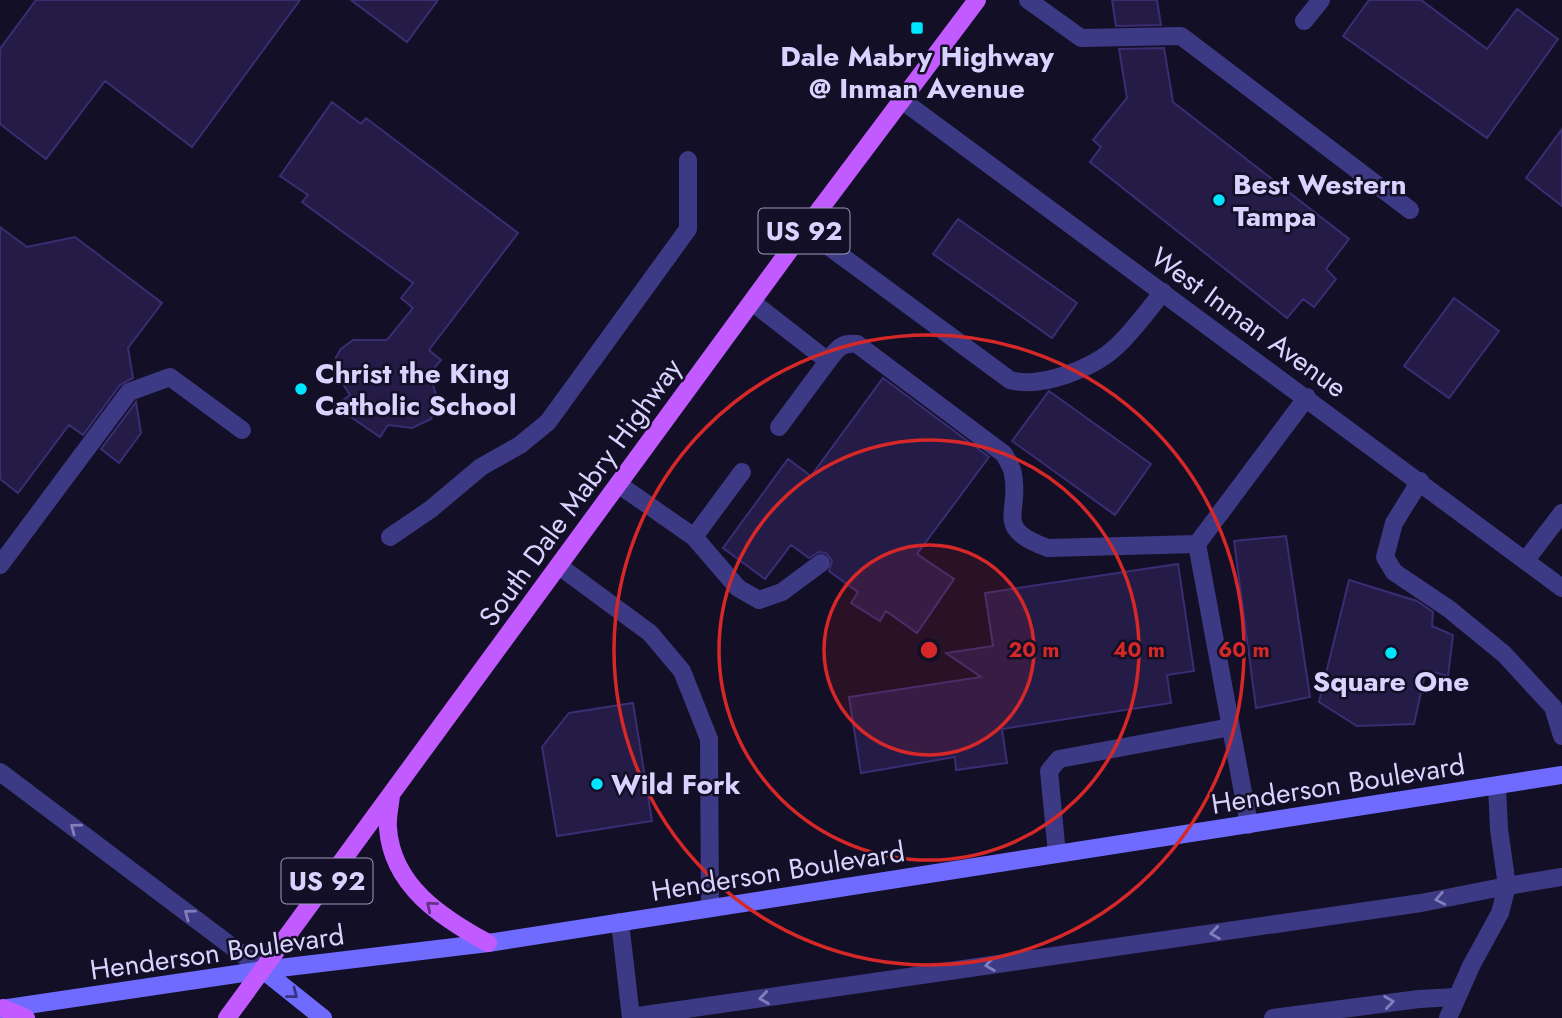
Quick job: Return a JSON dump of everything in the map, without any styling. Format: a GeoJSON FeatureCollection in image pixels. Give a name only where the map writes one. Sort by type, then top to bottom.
{"type":"FeatureCollection","features":[{"type":"Feature","properties":{"kind":"main road","name":"South Dale Mabry Highway"},"geometry":{"type":"LineString","coordinates":[[228,1018],[805,229],[977,0]]}},
{"type":"Feature","properties":{"kind":"main road","name":"Henderson Boulevard"},"geometry":{"type":"LineString","coordinates":[[1,1004],[488,943],[1562,775]]}},
{"type":"Feature","properties":{"kind":"main road"},"geometry":{"type":"LineString","coordinates":[[392,792],[388,828],[394,855],[412,890],[441,915],[488,943]]}},
{"type":"Feature","properties":{"kind":"main road"},"geometry":{"type":"LineString","coordinates":[[263,970],[324,1018]]}},
{"type":"Feature","properties":{"kind":"main road"},"geometry":{"type":"LineString","coordinates":[[1,1004],[26,1018]]}},
{"type":"Feature","properties":{"kind":"street"},"geometry":{"type":"LineString","coordinates":[[1028,0],[1081,38],[1181,36],[1410,210]]}},
{"type":"Feature","properties":{"kind":"street"},"geometry":{"type":"LineString","coordinates":[[1304,21],[1321,0]]}},
{"type":"Feature","properties":{"kind":"street","name":"West Inman Avenue"},"geometry":{"type":"LineString","coordinates":[[903,100],[1562,588]]}},
{"type":"Feature","properties":{"kind":"street"},"geometry":{"type":"LineString","coordinates":[[390,537],[430,509],[481,467],[520,445],[548,422],[688,229],[688,160]]}},
{"type":"Feature","properties":{"kind":"street"},"geometry":{"type":"LineString","coordinates":[[805,229],[1010,380],[1022,383],[1037,383],[1068,374],[1103,358],[1118,346],[1163,292]]}},
{"type":"Feature","properties":{"kind":"street"},"geometry":{"type":"LineString","coordinates":[[752,302],[828,361]]}},
{"type":"Feature","properties":{"kind":"street"},"geometry":{"type":"LineString","coordinates":[[779,427],[837,348],[846,343],[857,344],[1004,454],[1013,473],[1011,519],[1019,532],[1031,542],[1048,548],[1197,544]]}},
{"type":"Feature","properties":{"kind":"street"},"geometry":{"type":"LineString","coordinates":[[0,565],[130,392],[170,377],[242,430]]}},
{"type":"Feature","properties":{"kind":"street"},"geometry":{"type":"LineString","coordinates":[[1249,825],[1197,544],[1307,397]]}},
{"type":"Feature","properties":{"kind":"street"},"geometry":{"type":"LineString","coordinates":[[695,537],[742,472]]}},
{"type":"Feature","properties":{"kind":"street"},"geometry":{"type":"LineString","coordinates":[[1420,481],[1394,523],[1385,557],[1394,572],[1449,609],[1504,654],[1553,708],[1562,736]]}},
{"type":"Feature","properties":{"kind":"street"},"geometry":{"type":"LineString","coordinates":[[618,484],[695,537],[738,588],[759,600],[782,592],[821,564]]}},
{"type":"Feature","properties":{"kind":"street"},"geometry":{"type":"LineString","coordinates":[[1526,560],[1562,513]]}},
{"type":"Feature","properties":{"kind":"street"},"geometry":{"type":"LineString","coordinates":[[559,566],[650,633],[682,671],[709,739],[710,908]]}},
{"type":"Feature","properties":{"kind":"street"},"geometry":{"type":"LineString","coordinates":[[1057,854],[1049,771],[1059,759],[1231,727]]}},
{"type":"Feature","properties":{"kind":"street"},"geometry":{"type":"LineString","coordinates":[[0,772],[263,970]]}},
{"type":"Feature","properties":{"kind":"street"},"geometry":{"type":"LineString","coordinates":[[1448,1018],[1456,997],[1500,913],[1507,886],[1499,830],[1497,786]]}},
{"type":"Feature","properties":{"kind":"street"},"geometry":{"type":"LineString","coordinates":[[620,922],[631,1017],[1421,903],[1562,877]]}},
{"type":"Feature","properties":{"kind":"street"},"geometry":{"type":"LineString","coordinates":[[1273,1018],[1419,999],[1456,997]]}},
{"type":"Feature","properties":{"kind":"building"},"geometry":{"type":"Polygon","coordinates":[[[36,0],[300,0],[192,147],[105,81],[46,159],[0,124],[0,49],[36,0]]]}},
{"type":"Feature","properties":{"kind":"building"},"geometry":{"type":"Polygon","coordinates":[[[351,0],[438,0],[407,42],[351,0]]]}},
{"type":"Feature","properties":{"kind":"building"},"geometry":{"type":"Polygon","coordinates":[[[1112,0],[1157,0],[1161,25],[1116,26],[1112,0]]]}},
{"type":"Feature","properties":{"kind":"building"},"geometry":{"type":"Polygon","coordinates":[[[1369,0],[1421,0],[1487,49],[1517,9],[1558,39],[1487,138],[1343,36],[1369,0]]]}},
{"type":"Feature","properties":{"kind":"building","name":"Best Western Tampa"},"geometry":{"type":"Polygon","coordinates":[[[1164,48],[1173,102],[1349,239],[1326,269],[1336,279],[1314,307],[1303,299],[1287,318],[1090,162],[1101,147],[1093,140],[1127,98],[1119,49],[1164,48]]]}},
{"type":"Feature","properties":{"kind":"building"},"geometry":{"type":"Polygon","coordinates":[[[332,102],[361,124],[366,118],[518,233],[429,350],[441,360],[429,374],[437,407],[431,419],[412,428],[388,425],[380,437],[335,406],[350,395],[334,370],[336,357],[341,349],[353,340],[387,340],[413,308],[401,298],[413,283],[302,202],[308,195],[280,176],[332,102]]]}},
{"type":"Feature","properties":{"kind":"building"},"geometry":{"type":"Polygon","coordinates":[[[1562,129],[1562,206],[1526,178],[1562,129]]]}},
{"type":"Feature","properties":{"kind":"building"},"geometry":{"type":"Polygon","coordinates":[[[958,219],[1077,303],[1052,338],[933,254],[958,219]]]}},
{"type":"Feature","properties":{"kind":"building"},"geometry":{"type":"Polygon","coordinates":[[[0,227],[27,247],[75,237],[162,303],[128,348],[133,378],[120,385],[83,435],[69,425],[18,493],[0,479],[0,227]]]}},
{"type":"Feature","properties":{"kind":"building"},"geometry":{"type":"Polygon","coordinates":[[[1454,298],[1499,331],[1449,398],[1404,366],[1454,298]]]}},
{"type":"Feature","properties":{"kind":"building"},"geometry":{"type":"Polygon","coordinates":[[[883,378],[989,457],[917,554],[954,579],[917,633],[886,611],[880,621],[851,603],[858,592],[829,571],[832,561],[826,553],[819,552],[809,558],[791,545],[765,579],[723,548],[788,459],[811,476],[883,378]]]}},
{"type":"Feature","properties":{"kind":"building"},"geometry":{"type":"Polygon","coordinates":[[[1049,391],[1151,464],[1115,515],[1012,441],[1049,391]]]}},
{"type":"Feature","properties":{"kind":"building"},"geometry":{"type":"Polygon","coordinates":[[[136,402],[141,433],[119,463],[101,449],[136,402]]]}},
{"type":"Feature","properties":{"kind":"building"},"geometry":{"type":"Polygon","coordinates":[[[1286,536],[1310,697],[1256,708],[1234,541],[1286,536]]]}},
{"type":"Feature","properties":{"kind":"building"},"geometry":{"type":"Polygon","coordinates":[[[1178,564],[1194,671],[1167,675],[1171,703],[1002,729],[1007,763],[956,770],[955,757],[861,773],[849,697],[981,677],[946,653],[993,646],[985,593],[1178,564]]]}},
{"type":"Feature","properties":{"kind":"building","name":"Square One"},"geometry":{"type":"Polygon","coordinates":[[[1349,580],[1417,601],[1433,612],[1432,626],[1453,635],[1448,676],[1426,670],[1414,724],[1357,726],[1319,702],[1349,580]]]}},
{"type":"Feature","properties":{"kind":"building","name":"Wild Fork"},"geometry":{"type":"Polygon","coordinates":[[[633,703],[652,821],[557,836],[542,747],[569,713],[633,703]]]}},
{"type":"Feature","properties":{"kind":"place","name":"Dale Mabry Highway @ Inman Avenue"},"geometry":{"type":"Point","coordinates":[917,28]}},
{"type":"Feature","properties":{"kind":"place","name":"Best Western Tampa"},"geometry":{"type":"Point","coordinates":[1219,200]}},
{"type":"Feature","properties":{"kind":"place","name":"Christ the King Catholic School"},"geometry":{"type":"Point","coordinates":[301,389]}},
{"type":"Feature","properties":{"kind":"place","name":"Square One"},"geometry":{"type":"Point","coordinates":[1391,653]}},
{"type":"Feature","properties":{"kind":"place","name":"Wild Fork"},"geometry":{"type":"Point","coordinates":[597,784]}}]}
